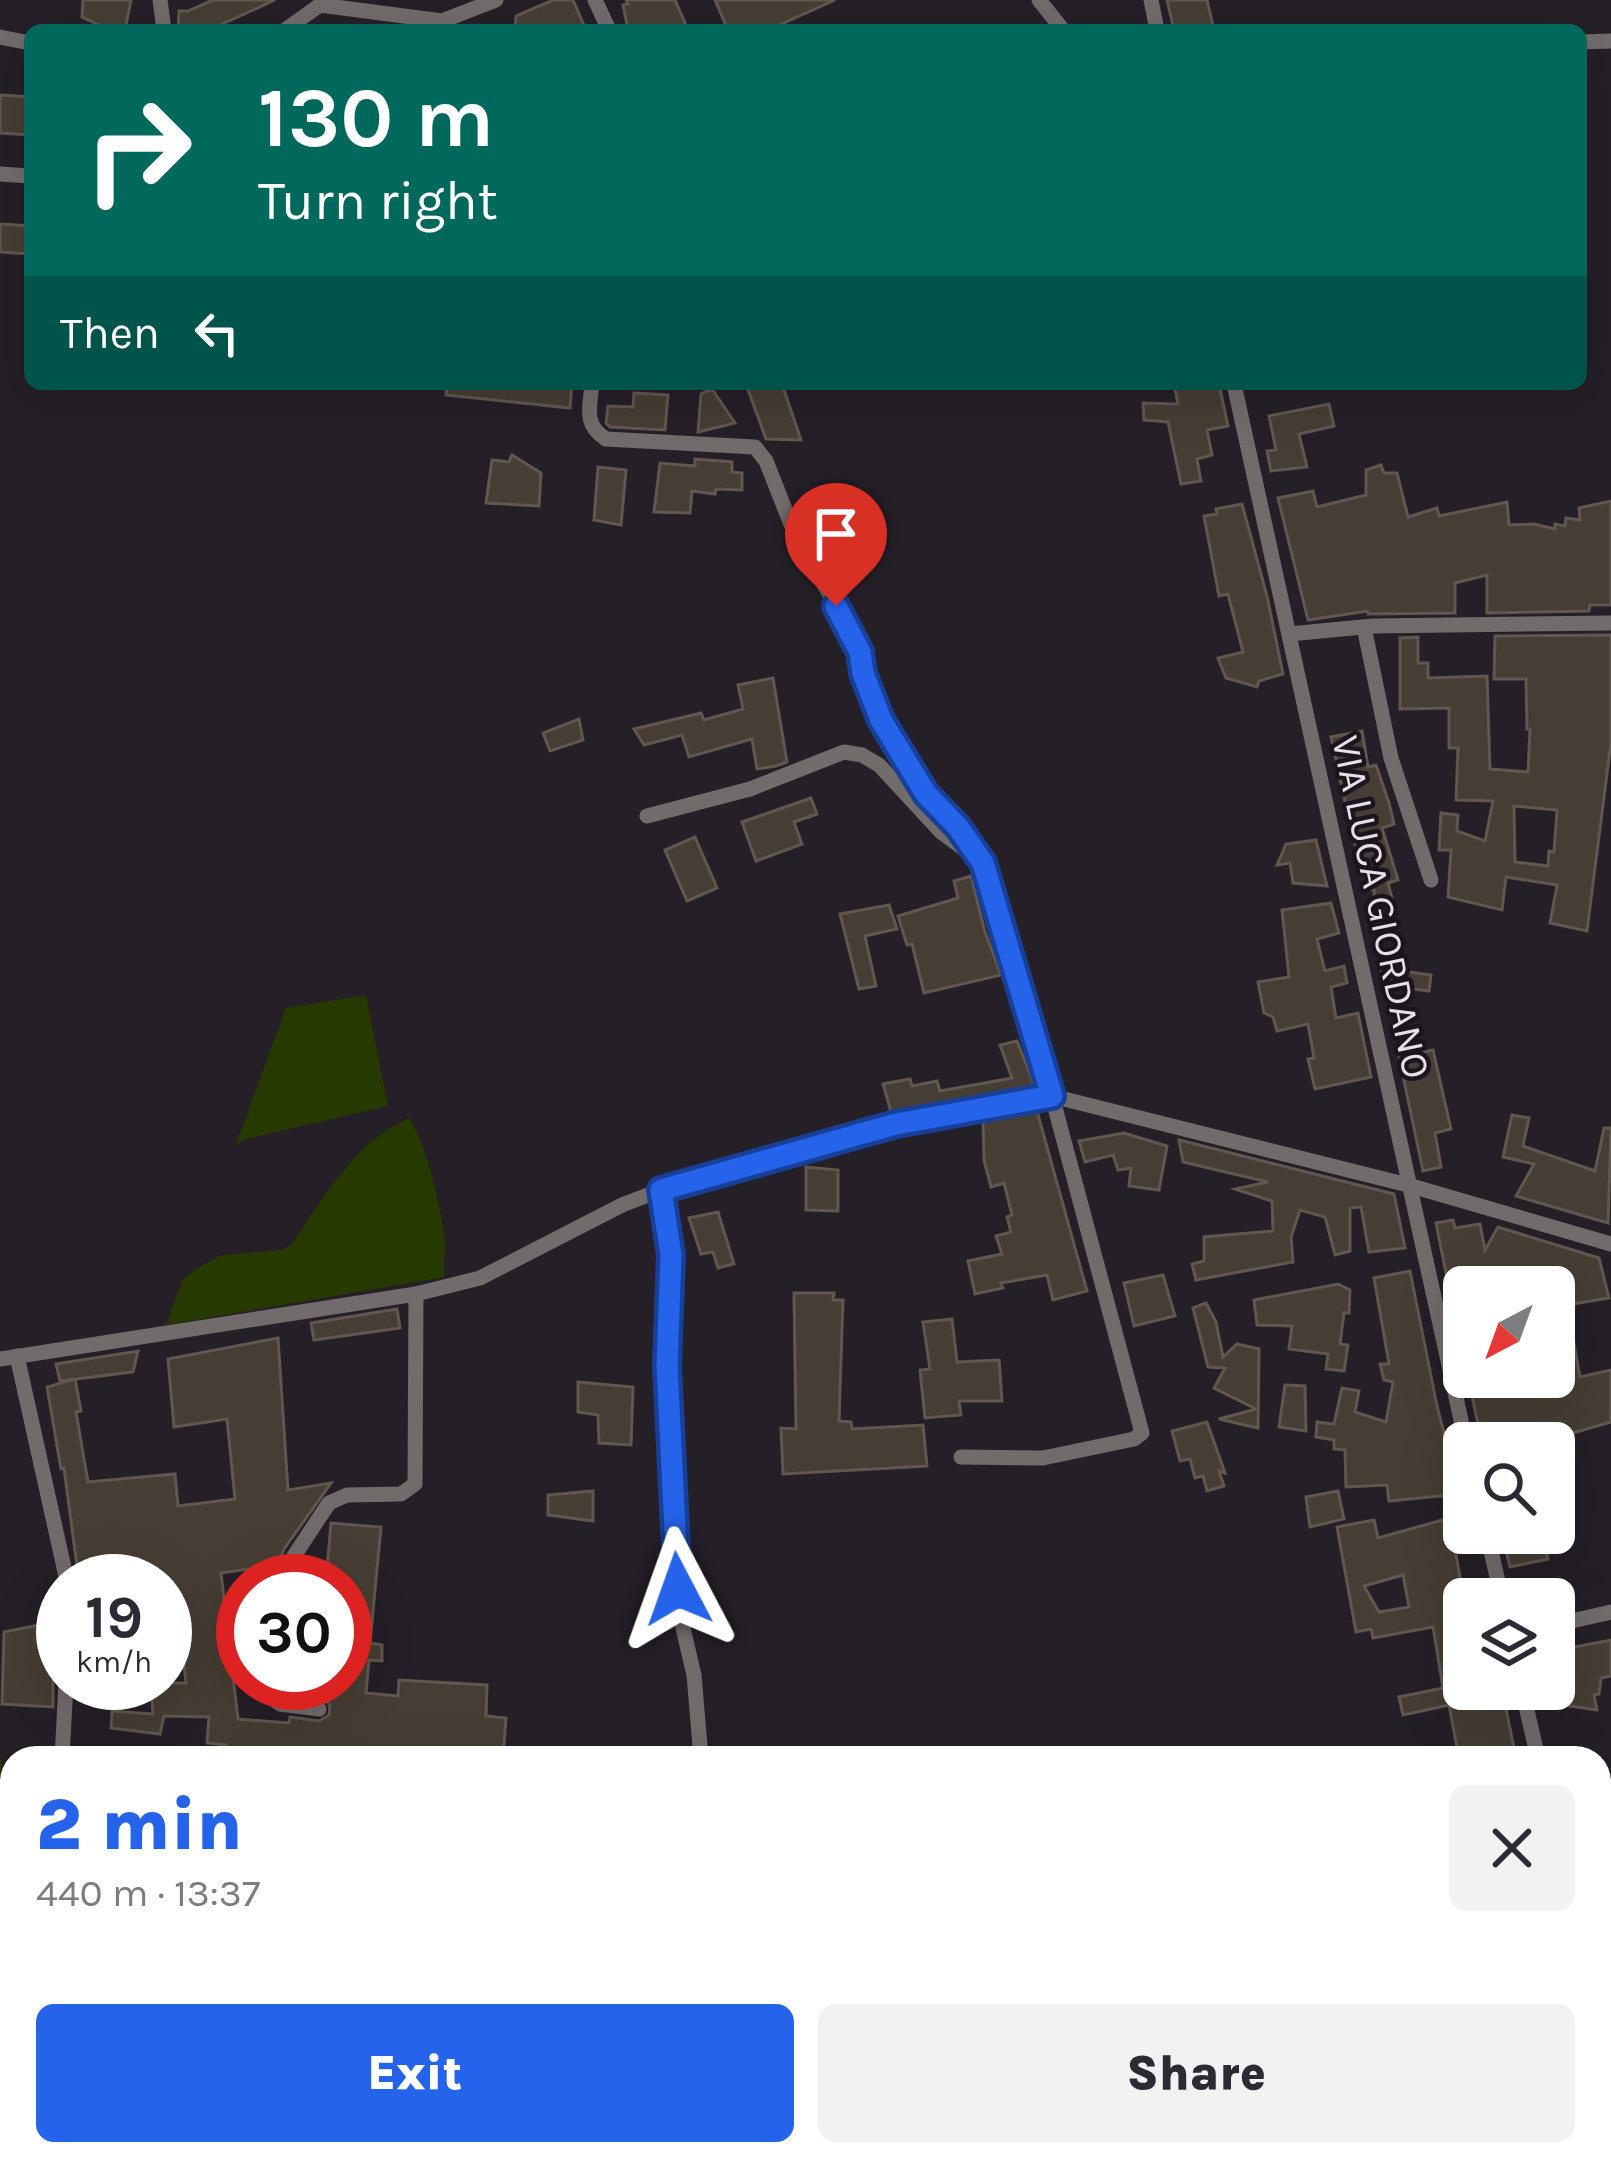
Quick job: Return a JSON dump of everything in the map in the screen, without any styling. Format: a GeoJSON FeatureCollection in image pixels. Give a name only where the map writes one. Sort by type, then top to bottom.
{"type":"FeatureCollection","features":[{"type":"Feature","properties":{"kind":"street"},"geometry":{"type":"LineString","coordinates":[[293,24],[320,5],[442,21],[496,0]]}},
{"type":"Feature","properties":{"kind":"street"},"geometry":{"type":"LineString","coordinates":[[1040,0],[1058,24]]}},
{"type":"Feature","properties":{"kind":"street"},"geometry":{"type":"LineString","coordinates":[[592,390],[589,422],[606,439],[755,447],[766,461],[794,532],[854,637],[881,720],[926,794],[958,827],[983,863],[1052,1096],[1142,1433],[1134,1439],[1042,1458],[961,1457]]}},
{"type":"Feature","properties":{"kind":"street","name":"VIA LUCA GIORDANO"},"geometry":{"type":"LineString","coordinates":[[1235,390],[1461,1422]]}},
{"type":"Feature","properties":{"kind":"street"},"geometry":{"type":"LineString","coordinates":[[1289,634],[1364,627],[1611,623]]}},
{"type":"Feature","properties":{"kind":"street"},"geometry":{"type":"LineString","coordinates":[[1364,627],[1391,758],[1431,880]]}},
{"type":"Feature","properties":{"kind":"street"},"geometry":{"type":"LineString","coordinates":[[647,815],[750,789],[844,752],[879,765],[941,832],[983,863]]}},
{"type":"Feature","properties":{"kind":"street"},"geometry":{"type":"LineString","coordinates":[[60,1554],[8,1358],[416,1294],[480,1278],[661,1190],[896,1124],[1052,1096],[1408,1186],[1611,1244]]}},
{"type":"Feature","properties":{"kind":"street"},"geometry":{"type":"LineString","coordinates":[[661,1190],[671,1255],[667,1366],[676,1563],[700,1746]]}},
{"type":"Feature","properties":{"kind":"street"},"geometry":{"type":"LineString","coordinates":[[295,1554],[329,1503],[346,1495],[401,1494],[415,1484],[416,1294]]}},
{"type":"Feature","properties":{"kind":"street"},"geometry":{"type":"LineString","coordinates":[[1575,1620],[1611,1612]]}},
{"type":"Feature","properties":{"kind":"street"},"geometry":{"type":"LineString","coordinates":[[63,1746],[65,1710]]}},
{"type":"Feature","properties":{"kind":"street"},"geometry":{"type":"LineString","coordinates":[[1527,1710],[1535,1746]]}},
{"type":"Feature","properties":{"kind":"green space"},"geometry":{"type":"Polygon","coordinates":[[[366,995],[388,1106],[242,1140],[235,1147],[286,1008],[366,995]]]}},
{"type":"Feature","properties":{"kind":"green space"},"geometry":{"type":"Polygon","coordinates":[[[410,1118],[436,1192],[445,1239],[445,1277],[166,1325],[183,1279],[222,1255],[282,1250],[291,1245],[357,1155],[410,1118]]]}},
{"type":"Feature","properties":{"kind":"building"},"geometry":{"type":"Polygon","coordinates":[[[83,0],[131,0],[126,24],[97,24],[82,17],[83,0]]]}},
{"type":"Feature","properties":{"kind":"building"},"geometry":{"type":"Polygon","coordinates":[[[213,0],[275,0],[222,24],[178,24],[179,11],[213,0]]]}},
{"type":"Feature","properties":{"kind":"building"},"geometry":{"type":"Polygon","coordinates":[[[553,0],[573,0],[583,24],[515,24],[516,16],[553,0]]]}},
{"type":"Feature","properties":{"kind":"building"},"geometry":{"type":"Polygon","coordinates":[[[626,0],[675,0],[685,24],[627,24],[623,5],[628,4],[626,0]]]}},
{"type":"Feature","properties":{"kind":"building"},"geometry":{"type":"Polygon","coordinates":[[[715,0],[835,0],[781,24],[725,24],[715,0]]]}},
{"type":"Feature","properties":{"kind":"building"},"geometry":{"type":"Polygon","coordinates":[[[1167,0],[1207,0],[1213,24],[1173,24],[1167,0]]]}},
{"type":"Feature","properties":{"kind":"building"},"geometry":{"type":"Polygon","coordinates":[[[0,95],[24,97],[24,135],[0,133],[0,95]]]}},
{"type":"Feature","properties":{"kind":"building"},"geometry":{"type":"Polygon","coordinates":[[[0,224],[24,226],[24,254],[0,252],[0,224]]]}},
{"type":"Feature","properties":{"kind":"building"},"geometry":{"type":"Polygon","coordinates":[[[446,390],[572,390],[570,408],[446,395],[446,390]]]}},
{"type":"Feature","properties":{"kind":"building"},"geometry":{"type":"Polygon","coordinates":[[[713,390],[735,423],[698,432],[701,394],[713,390]]]}},
{"type":"Feature","properties":{"kind":"building"},"geometry":{"type":"Polygon","coordinates":[[[748,390],[784,390],[801,440],[766,439],[748,390]]]}},
{"type":"Feature","properties":{"kind":"building"},"geometry":{"type":"Polygon","coordinates":[[[1175,390],[1220,390],[1228,426],[1207,430],[1212,455],[1197,459],[1201,481],[1181,484],[1168,422],[1144,420],[1143,403],[1178,404],[1175,390]]]}},
{"type":"Feature","properties":{"kind":"building"},"geometry":{"type":"Polygon","coordinates":[[[634,393],[668,395],[665,430],[606,423],[608,406],[633,407],[634,393]]]}},
{"type":"Feature","properties":{"kind":"building"},"geometry":{"type":"Polygon","coordinates":[[[1329,404],[1334,426],[1299,434],[1307,467],[1271,471],[1267,451],[1276,450],[1269,416],[1329,404]]]}},
{"type":"Feature","properties":{"kind":"building"},"geometry":{"type":"Polygon","coordinates":[[[512,455],[541,473],[539,506],[486,503],[492,460],[509,462],[512,455]]]}},
{"type":"Feature","properties":{"kind":"building"},"geometry":{"type":"Polygon","coordinates":[[[695,459],[732,462],[732,472],[742,473],[742,490],[692,491],[690,513],[654,512],[660,463],[695,466],[695,459]]]}},
{"type":"Feature","properties":{"kind":"building"},"geometry":{"type":"Polygon","coordinates":[[[1381,465],[1384,473],[1397,473],[1408,517],[1437,508],[1439,516],[1507,502],[1509,525],[1555,529],[1555,524],[1565,526],[1566,518],[1580,520],[1579,508],[1611,501],[1611,605],[1590,605],[1589,611],[1487,613],[1487,575],[1455,583],[1455,613],[1368,611],[1308,620],[1278,498],[1313,491],[1317,507],[1366,495],[1366,470],[1381,465]]]}},
{"type":"Feature","properties":{"kind":"building"},"geometry":{"type":"Polygon","coordinates":[[[598,467],[626,470],[621,525],[594,520],[598,467]]]}},
{"type":"Feature","properties":{"kind":"building"},"geometry":{"type":"Polygon","coordinates":[[[1242,504],[1283,674],[1259,681],[1257,687],[1226,678],[1218,658],[1243,652],[1228,594],[1219,596],[1204,516],[1242,504]]]}},
{"type":"Feature","properties":{"kind":"building"},"geometry":{"type":"Polygon","coordinates":[[[1611,635],[1611,742],[1587,931],[1550,923],[1557,885],[1506,877],[1502,910],[1448,897],[1451,850],[1439,850],[1441,813],[1458,815],[1457,831],[1485,841],[1493,801],[1456,800],[1458,748],[1449,748],[1449,708],[1400,709],[1400,638],[1418,637],[1418,663],[1428,663],[1428,678],[1487,676],[1490,769],[1528,772],[1526,679],[1494,679],[1495,636],[1611,635]],[[1514,806],[1515,862],[1548,866],[1549,851],[1554,852],[1557,810],[1514,806]]]}},
{"type":"Feature","properties":{"kind":"building"},"geometry":{"type":"Polygon","coordinates":[[[773,678],[787,762],[757,769],[752,739],[689,757],[682,735],[644,745],[634,729],[701,713],[704,720],[743,709],[738,685],[773,678]]]}},
{"type":"Feature","properties":{"kind":"building"},"geometry":{"type":"Polygon","coordinates":[[[579,719],[583,740],[550,751],[543,733],[579,719]]]}},
{"type":"Feature","properties":{"kind":"building"},"geometry":{"type":"Polygon","coordinates":[[[1362,731],[1368,767],[1376,765],[1389,803],[1394,824],[1382,828],[1398,880],[1388,883],[1392,898],[1374,903],[1374,890],[1368,889],[1351,830],[1331,737],[1362,731]]]}},
{"type":"Feature","properties":{"kind":"building"},"geometry":{"type":"Polygon","coordinates":[[[811,798],[817,814],[794,822],[802,844],[756,861],[742,822],[811,798]]]}},
{"type":"Feature","properties":{"kind":"building"},"geometry":{"type":"Polygon","coordinates":[[[695,837],[717,888],[687,901],[665,850],[695,837]]]}},
{"type":"Feature","properties":{"kind":"building"},"geometry":{"type":"Polygon","coordinates":[[[1316,840],[1327,886],[1293,883],[1290,863],[1277,865],[1286,844],[1316,840]]]}},
{"type":"Feature","properties":{"kind":"building"},"geometry":{"type":"Polygon","coordinates":[[[971,876],[1001,975],[924,993],[912,944],[907,945],[898,916],[958,898],[954,881],[971,876]]]}},
{"type":"Feature","properties":{"kind":"building"},"geometry":{"type":"Polygon","coordinates":[[[1331,903],[1339,933],[1317,939],[1325,971],[1344,966],[1347,983],[1331,987],[1336,1018],[1358,1013],[1371,1077],[1315,1089],[1308,1059],[1314,1058],[1308,1024],[1277,1031],[1273,1017],[1264,1013],[1258,982],[1289,977],[1282,910],[1331,903]]]}},
{"type":"Feature","properties":{"kind":"building"},"geometry":{"type":"Polygon","coordinates":[[[889,905],[897,929],[865,936],[876,986],[859,989],[840,914],[889,905]]]}},
{"type":"Feature","properties":{"kind":"building"},"geometry":{"type":"Polygon","coordinates":[[[1381,968],[1431,975],[1429,991],[1383,985],[1381,968]]]}},
{"type":"Feature","properties":{"kind":"building"},"geometry":{"type":"Polygon","coordinates":[[[1017,1041],[1035,1087],[891,1112],[883,1084],[910,1079],[912,1086],[937,1081],[940,1091],[1012,1078],[1000,1045],[1017,1041]]]}},
{"type":"Feature","properties":{"kind":"building"},"geometry":{"type":"Polygon","coordinates":[[[1433,1050],[1451,1129],[1435,1133],[1441,1167],[1423,1171],[1399,1057],[1433,1050]]]}},
{"type":"Feature","properties":{"kind":"building"},"geometry":{"type":"Polygon","coordinates":[[[1037,1111],[1087,1291],[1053,1300],[1047,1275],[1001,1283],[1003,1288],[975,1294],[968,1261],[1002,1254],[996,1236],[1011,1232],[1007,1217],[1012,1215],[1004,1183],[991,1187],[984,1160],[983,1120],[1037,1111]]]}},
{"type":"Feature","properties":{"kind":"building"},"geometry":{"type":"Polygon","coordinates":[[[1512,1115],[1529,1118],[1523,1146],[1595,1171],[1604,1128],[1611,1128],[1608,1223],[1516,1196],[1534,1164],[1503,1157],[1512,1115]]]}},
{"type":"Feature","properties":{"kind":"building"},"geometry":{"type":"Polygon","coordinates":[[[1124,1133],[1167,1146],[1159,1190],[1129,1186],[1131,1168],[1118,1170],[1113,1155],[1085,1162],[1079,1141],[1124,1133]]]}},
{"type":"Feature","properties":{"kind":"building"},"geometry":{"type":"Polygon","coordinates":[[[1179,1140],[1394,1194],[1405,1248],[1369,1252],[1361,1207],[1350,1208],[1350,1251],[1335,1255],[1325,1217],[1300,1210],[1291,1237],[1293,1262],[1196,1280],[1192,1264],[1204,1261],[1204,1237],[1273,1231],[1272,1201],[1235,1189],[1268,1182],[1183,1162],[1179,1140]]]}},
{"type":"Feature","properties":{"kind":"building"},"geometry":{"type":"Polygon","coordinates":[[[806,1167],[838,1170],[838,1211],[806,1210],[806,1167]]]}},
{"type":"Feature","properties":{"kind":"building"},"geometry":{"type":"Polygon","coordinates":[[[718,1212],[734,1264],[718,1268],[713,1252],[701,1254],[689,1218],[718,1212]]]}},
{"type":"Feature","properties":{"kind":"building"},"geometry":{"type":"Polygon","coordinates":[[[1453,1220],[1455,1228],[1480,1224],[1485,1250],[1498,1227],[1599,1258],[1609,1298],[1575,1304],[1575,1266],[1445,1266],[1436,1223],[1453,1220]]]}},
{"type":"Feature","properties":{"kind":"building"},"geometry":{"type":"Polygon","coordinates":[[[1410,1271],[1443,1429],[1443,1496],[1389,1501],[1387,1485],[1346,1487],[1345,1450],[1334,1449],[1334,1440],[1316,1437],[1317,1422],[1334,1424],[1342,1388],[1359,1391],[1355,1412],[1386,1422],[1393,1382],[1384,1380],[1380,1364],[1389,1364],[1374,1278],[1410,1271]]]}},
{"type":"Feature","properties":{"kind":"building"},"geometry":{"type":"Polygon","coordinates":[[[1163,1275],[1175,1316],[1134,1326],[1124,1283],[1163,1275]]]}},
{"type":"Feature","properties":{"kind":"building"},"geometry":{"type":"Polygon","coordinates":[[[1338,1284],[1350,1290],[1340,1344],[1348,1345],[1344,1371],[1326,1369],[1328,1354],[1289,1349],[1292,1326],[1257,1325],[1254,1300],[1338,1284]]]}},
{"type":"Feature","properties":{"kind":"building"},"geometry":{"type":"Polygon","coordinates":[[[794,1293],[834,1293],[833,1300],[843,1300],[839,1421],[851,1422],[852,1429],[923,1425],[927,1466],[783,1474],[781,1428],[796,1429],[794,1293]]]}},
{"type":"Feature","properties":{"kind":"building"},"geometry":{"type":"Polygon","coordinates":[[[1206,1303],[1216,1322],[1223,1357],[1237,1344],[1259,1349],[1258,1428],[1219,1419],[1256,1409],[1214,1388],[1225,1368],[1208,1367],[1193,1308],[1206,1303]]]}},
{"type":"Feature","properties":{"kind":"building"},"geometry":{"type":"Polygon","coordinates":[[[397,1309],[400,1328],[314,1340],[311,1323],[397,1309]]]}},
{"type":"Feature","properties":{"kind":"building"},"geometry":{"type":"Polygon","coordinates":[[[952,1319],[957,1362],[999,1360],[1002,1401],[959,1401],[961,1415],[925,1418],[920,1370],[930,1369],[923,1322],[952,1319]]]}},
{"type":"Feature","properties":{"kind":"building"},"geometry":{"type":"Polygon","coordinates":[[[278,1338],[288,1490],[331,1483],[282,1554],[216,1554],[216,1710],[237,1710],[238,1719],[319,1721],[330,1710],[372,1710],[372,1694],[398,1696],[399,1680],[487,1685],[486,1716],[506,1718],[504,1746],[226,1746],[207,1743],[209,1717],[164,1716],[160,1734],[111,1728],[112,1711],[192,1710],[192,1554],[75,1554],[47,1387],[75,1379],[88,1482],[175,1474],[178,1506],[235,1499],[227,1419],[174,1427],[168,1359],[278,1338]]]}},
{"type":"Feature","properties":{"kind":"building"},"geometry":{"type":"Polygon","coordinates":[[[1575,1349],[1580,1377],[1611,1370],[1611,1422],[1575,1432],[1575,1422],[1478,1422],[1472,1398],[1575,1398],[1575,1349]]]}},
{"type":"Feature","properties":{"kind":"building"},"geometry":{"type":"Polygon","coordinates":[[[138,1351],[133,1372],[60,1381],[56,1364],[138,1351]]]}},
{"type":"Feature","properties":{"kind":"building"},"geometry":{"type":"Polygon","coordinates":[[[578,1382],[633,1387],[631,1445],[599,1443],[598,1415],[578,1412],[578,1382]]]}},
{"type":"Feature","properties":{"kind":"building"},"geometry":{"type":"Polygon","coordinates":[[[1285,1385],[1305,1386],[1306,1431],[1279,1427],[1285,1385]]]}},
{"type":"Feature","properties":{"kind":"building"},"geometry":{"type":"Polygon","coordinates":[[[1207,1422],[1225,1473],[1219,1471],[1224,1486],[1207,1491],[1203,1476],[1195,1478],[1190,1459],[1180,1461],[1172,1431],[1207,1422]]]}},
{"type":"Feature","properties":{"kind":"building"},"geometry":{"type":"Polygon","coordinates":[[[593,1491],[593,1521],[548,1515],[548,1495],[593,1491]]]}},
{"type":"Feature","properties":{"kind":"building"},"geometry":{"type":"Polygon","coordinates":[[[1338,1491],[1344,1519],[1310,1527],[1306,1497],[1338,1491]]]}},
{"type":"Feature","properties":{"kind":"building"},"geometry":{"type":"Polygon","coordinates":[[[1374,1520],[1378,1538],[1443,1520],[1443,1554],[1456,1554],[1460,1578],[1443,1578],[1443,1688],[1433,1627],[1373,1638],[1371,1629],[1356,1632],[1337,1527],[1374,1520]],[[1403,1575],[1364,1586],[1379,1612],[1409,1607],[1403,1575]]]}},
{"type":"Feature","properties":{"kind":"building"},"geometry":{"type":"Polygon","coordinates":[[[331,1523],[381,1527],[372,1622],[372,1554],[328,1554],[331,1523]]]}},
{"type":"Feature","properties":{"kind":"building"},"geometry":{"type":"Polygon","coordinates":[[[1507,1554],[1547,1554],[1548,1559],[1510,1567],[1507,1554]]]}},
{"type":"Feature","properties":{"kind":"building"},"geometry":{"type":"Polygon","coordinates":[[[36,1625],[36,1706],[2,1704],[4,1632],[36,1625]]]}},
{"type":"Feature","properties":{"kind":"building"},"geometry":{"type":"Polygon","coordinates":[[[1611,1640],[1611,1676],[1601,1678],[1599,1694],[1594,1695],[1597,1710],[1575,1707],[1575,1647],[1611,1640]]]}},
{"type":"Feature","properties":{"kind":"building"},"geometry":{"type":"Polygon","coordinates":[[[372,1643],[382,1645],[382,1661],[372,1660],[372,1643]]]}},
{"type":"Feature","properties":{"kind":"building"},"geometry":{"type":"Polygon","coordinates":[[[1443,1688],[1443,1706],[1403,1715],[1399,1697],[1443,1688]]]}},
{"type":"Feature","properties":{"kind":"building"},"geometry":{"type":"Polygon","coordinates":[[[1450,1710],[1506,1710],[1514,1746],[1457,1746],[1450,1710]]]}},
{"type":"Feature","properties":{"kind":"route"},"geometry":{"type":"LineString","coordinates":[[678,1589],[667,1366],[671,1255],[661,1190],[896,1124],[1052,1096],[983,863],[958,827],[926,794],[881,720],[860,652],[836,606]]}}]}
